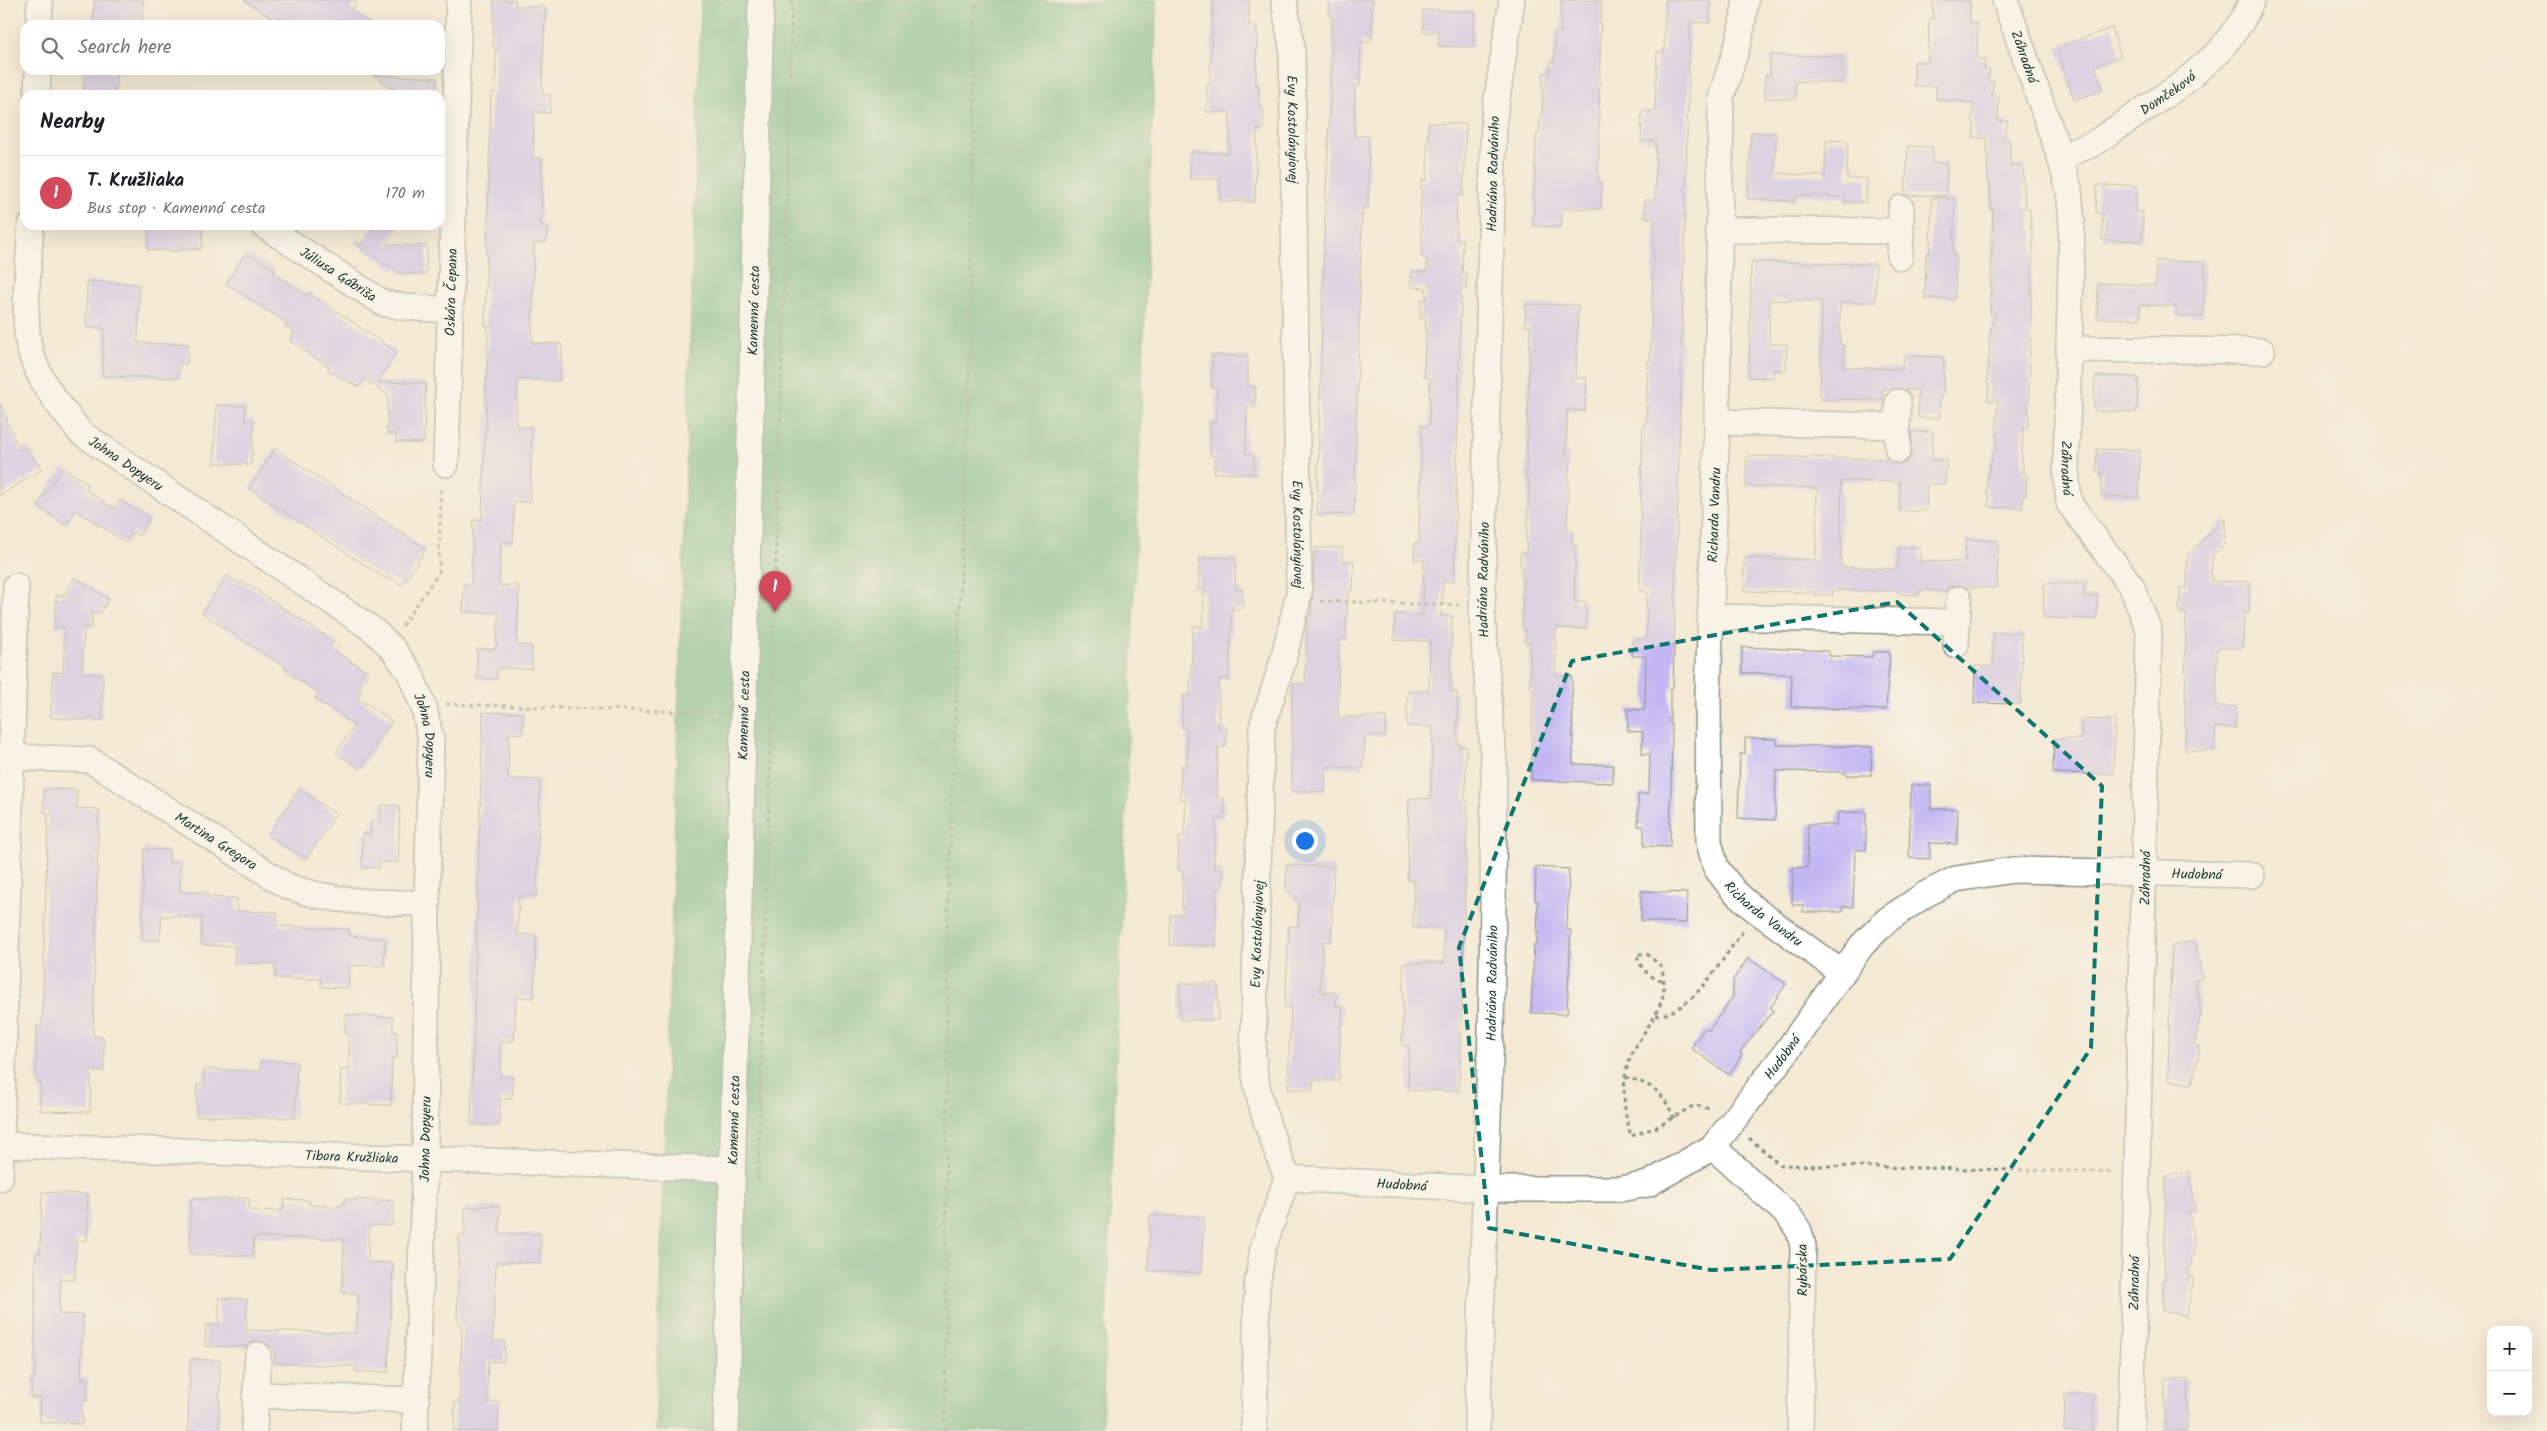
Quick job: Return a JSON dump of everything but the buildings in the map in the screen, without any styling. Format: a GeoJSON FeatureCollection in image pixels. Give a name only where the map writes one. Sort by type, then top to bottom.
{"type":"FeatureCollection","features":[{"type":"Feature","properties":{"kind":"street"},"geometry":{"type":"LineString","coordinates":[[39,20],[40,0]]}},
{"type":"Feature","properties":{"kind":"street","name":"Oskára Čepana"},"geometry":{"type":"LineString","coordinates":[[446,464],[459,0]]}},
{"type":"Feature","properties":{"kind":"street","name":"Kamenná cesta"},"geometry":{"type":"LineString","coordinates":[[726,1431],[761,0]]}},
{"type":"Feature","properties":{"kind":"street","name":"Evy Kostolányiovej"},"geometry":{"type":"LineString","coordinates":[[1284,0],[1292,48],[1297,600],[1283,660],[1262,727],[1254,1037],[1255,1076],[1263,1115],[1287,1178]]}},
{"type":"Feature","properties":{"kind":"street","name":"Hadriána Radvániho"},"geometry":{"type":"LineString","coordinates":[[1477,1431],[1484,1188],[1491,1033],[1494,763],[1482,605],[1494,118],[1512,0]]}},
{"type":"Feature","properties":{"kind":"street","name":"Richarda Vandru"},"geometry":{"type":"LineString","coordinates":[[1746,0],[1740,37],[1721,98],[1717,422],[1708,696],[1709,842],[1713,860],[1721,876],[1734,891],[1757,911],[1842,973]]}},
{"type":"Feature","properties":{"kind":"street","name":"Záhradná"},"geometry":{"type":"LineString","coordinates":[[2005,0],[2060,157],[2069,189],[2072,223],[2066,471],[2069,503],[2132,587],[2149,630],[2145,873],[2130,1431]]}},
{"type":"Feature","properties":{"kind":"street","name":"Domčeková"},"geometry":{"type":"LineString","coordinates":[[2060,157],[2093,144],[2182,84],[2219,52],[2242,21],[2252,0]]}},
{"type":"Feature","properties":{"kind":"street"},"geometry":{"type":"LineString","coordinates":[[37,90],[38,75]]}},
{"type":"Feature","properties":{"kind":"street"},"geometry":{"type":"LineString","coordinates":[[1718,230],[1901,220],[1900,257]]}},
{"type":"Feature","properties":{"kind":"street","name":"Johna Dopyeru"},"geometry":{"type":"LineString","coordinates":[[31,230],[27,334],[37,366],[55,402],[81,433],[372,629],[387,643],[410,673],[424,708],[431,740],[427,903],[425,1160],[415,1431]]}},
{"type":"Feature","properties":{"kind":"street","name":"Júliusa Gábriša"},"geometry":{"type":"LineString","coordinates":[[271,230],[383,302],[404,307],[449,310]]}},
{"type":"Feature","properties":{"kind":"street"},"geometry":{"type":"LineString","coordinates":[[2070,349],[2262,351]]}},
{"type":"Feature","properties":{"kind":"street"},"geometry":{"type":"LineString","coordinates":[[1717,422],[1898,426]]}},
{"type":"Feature","properties":{"kind":"street"},"geometry":{"type":"LineString","coordinates":[[0,1178],[16,586]]}},
{"type":"Feature","properties":{"kind":"street"},"geometry":{"type":"LineString","coordinates":[[1711,617],[1957,622]]}},
{"type":"Feature","properties":{"kind":"street","name":"Martina Gregora"},"geometry":{"type":"LineString","coordinates":[[12,757],[90,760],[287,886],[314,896],[339,900],[427,903]]}},
{"type":"Feature","properties":{"kind":"street","name":"Hudobná"},"geometry":{"type":"LineString","coordinates":[[1287,1178],[1484,1188],[1620,1189],[1648,1184],[1712,1147],[1784,1055],[1862,945],[1887,920],[1926,894],[1956,879],[2013,870],[2252,875]]}},
{"type":"Feature","properties":{"kind":"street","name":"Tibora Kružliaka"},"geometry":{"type":"LineString","coordinates":[[1,1145],[732,1169]]}},
{"type":"Feature","properties":{"kind":"street","name":"Rybárska"},"geometry":{"type":"LineString","coordinates":[[1712,1147],[1789,1216],[1799,1231],[1803,1246],[1800,1431]]}},
{"type":"Feature","properties":{"kind":"street"},"geometry":{"type":"LineString","coordinates":[[1254,1431],[1257,1286],[1263,1248],[1287,1178]]}},
{"type":"Feature","properties":{"kind":"street"},"geometry":{"type":"LineString","coordinates":[[254,1431],[258,1355]]}},
{"type":"Feature","properties":{"kind":"street"},"geometry":{"type":"LineString","coordinates":[[256,1395],[416,1400]]}},
{"type":"Feature","properties":{"kind":"path"},"geometry":{"type":"LineString","coordinates":[[758,1182],[792,0]]}},
{"type":"Feature","properties":{"kind":"path"},"geometry":{"type":"LineString","coordinates":[[945,1431],[948,898],[969,381],[976,0]]}},
{"type":"Feature","properties":{"kind":"path"},"geometry":{"type":"LineString","coordinates":[[387,643],[408,618],[439,572],[442,471],[446,464]]}},
{"type":"Feature","properties":{"kind":"path"},"geometry":{"type":"LineString","coordinates":[[1297,600],[1482,605]]}},
{"type":"Feature","properties":{"kind":"path"},"geometry":{"type":"LineString","coordinates":[[446,704],[727,713]]}},
{"type":"Feature","properties":{"kind":"path"},"geometry":{"type":"LineString","coordinates":[[1656,1016],[1664,1015],[1679,1007],[1704,986],[1757,911]]}},
{"type":"Feature","properties":{"kind":"path"},"geometry":{"type":"LineString","coordinates":[[1662,980],[1655,979],[1642,968],[1637,954],[1647,954],[1661,966],[1664,988],[1656,1016],[1638,1042],[1628,1063],[1625,1077],[1625,1102],[1631,1136],[1657,1127],[1691,1107],[1700,1106],[1712,1110],[1731,1122],[1780,1165],[2137,1172]]}},
{"type":"Feature","properties":{"kind":"path"},"geometry":{"type":"LineString","coordinates":[[1625,1077],[1657,1090],[1663,1096],[1674,1118]]}},
{"type":"Feature","properties":{"kind":"highlighted area"},"geometry":{"type":"Polygon","coordinates":[[[1897,602],[2102,786],[2091,1048],[1950,1259],[1711,1270],[1489,1228],[1459,947],[1572,661],[1897,602]]]}},
{"type":"Feature","properties":{"kind":"green space"},"geometry":{"type":"Polygon","coordinates":[[[701,0],[1157,0],[1102,1431],[655,1431],[701,0]]]}},
{"type":"Feature","properties":{"kind":"place","name":"T. Kružliaka"},"geometry":{"type":"Point","coordinates":[775,612]}}]}
